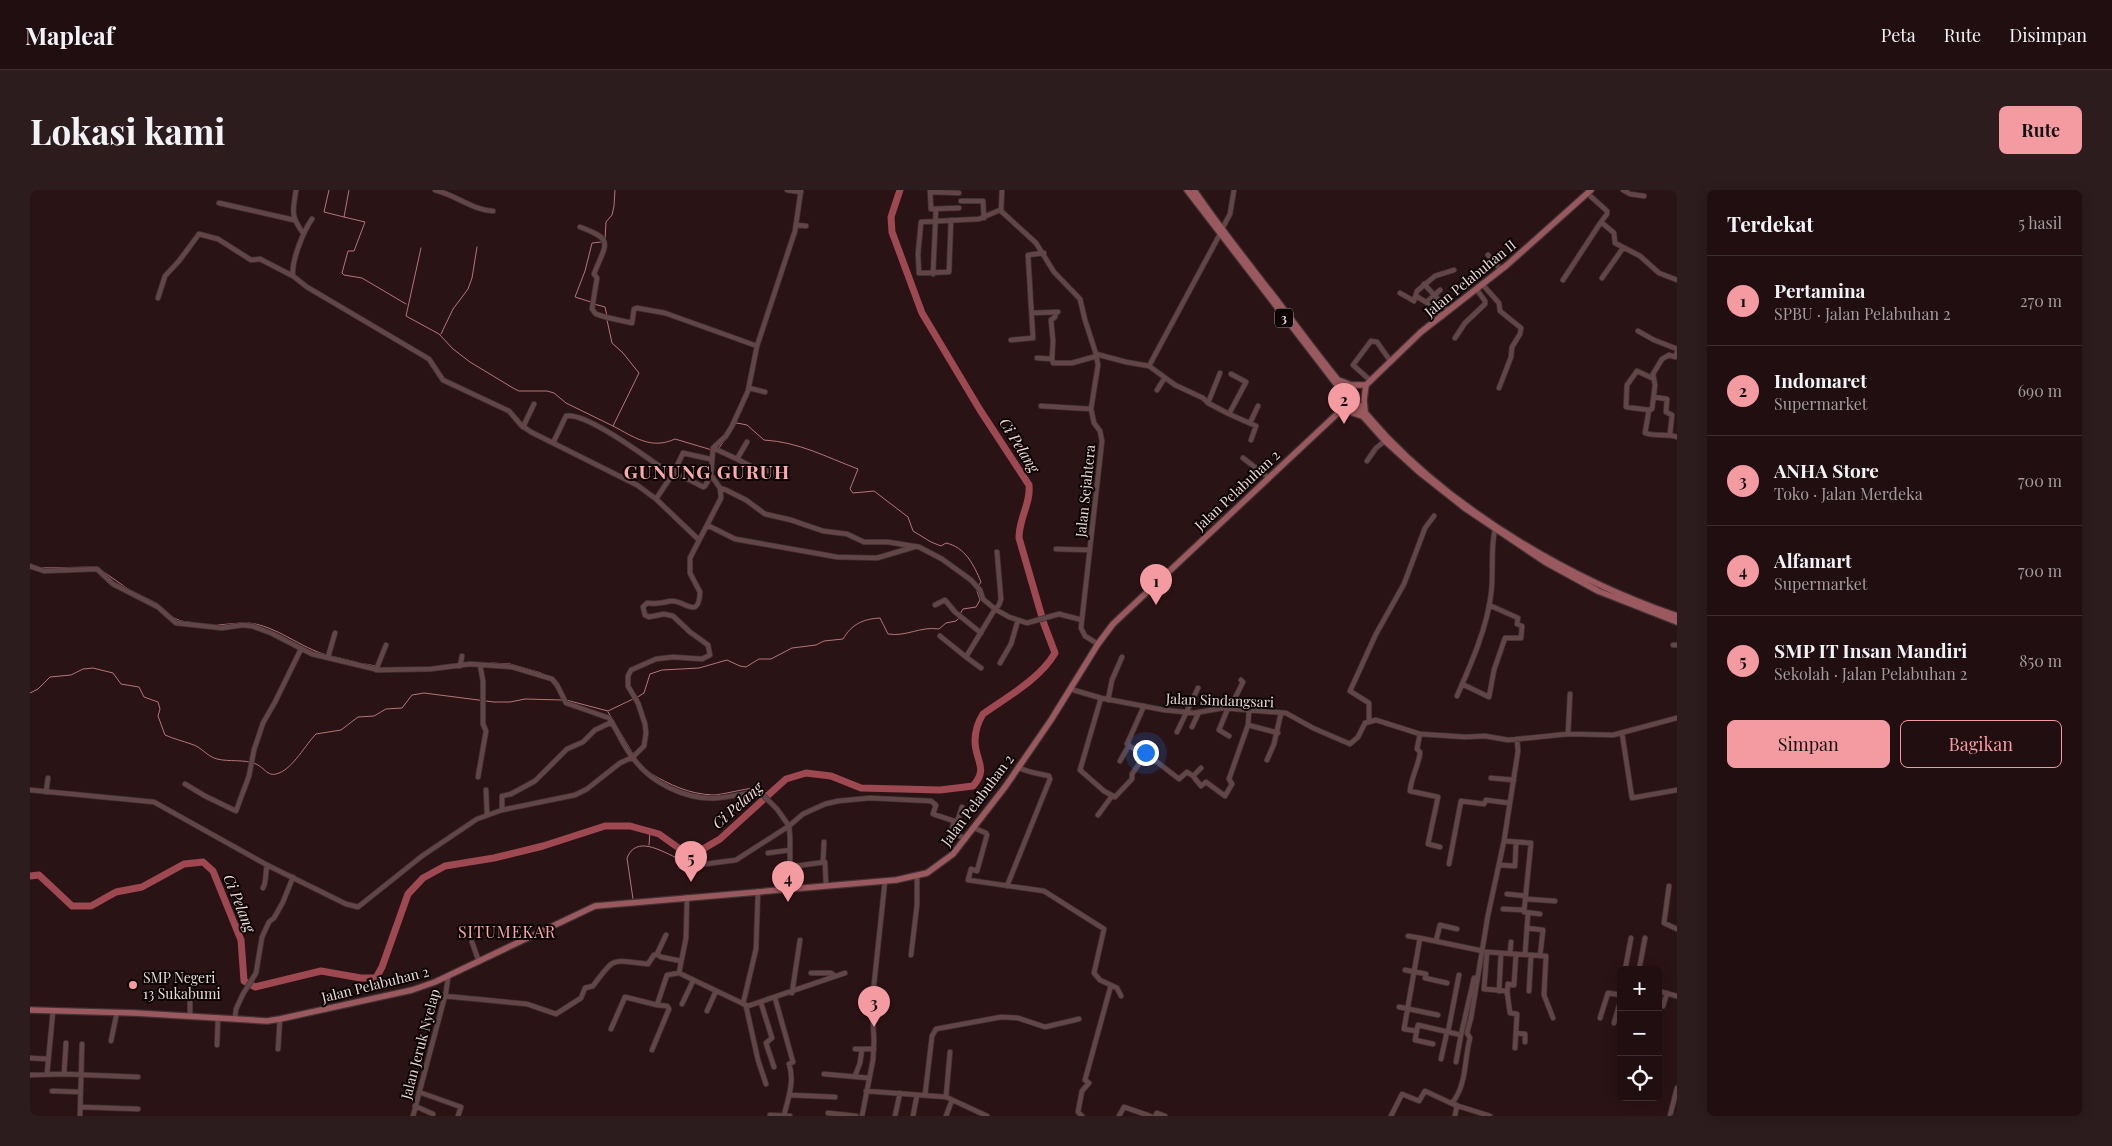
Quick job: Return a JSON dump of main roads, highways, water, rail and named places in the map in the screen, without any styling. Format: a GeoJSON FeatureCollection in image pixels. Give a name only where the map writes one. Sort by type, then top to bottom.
{"type":"FeatureCollection","features":[{"type":"Feature","properties":{"kind":"main road","name":"3"},"geometry":{"type":"LineString","coordinates":[[1187,190],[1364,416],[1385,441],[1418,471],[1493,527],[1601,586],[1677,616]]}},
{"type":"Feature","properties":{"kind":"main road","name":"3"},"geometry":{"type":"LineString","coordinates":[[1194,190],[1221,231]]}},
{"type":"Feature","properties":{"kind":"main road","name":"Jalan Pelabuhan II"},"geometry":{"type":"LineString","coordinates":[[1368,383],[1421,332],[1501,270],[1589,192]]}},
{"type":"Feature","properties":{"kind":"main road"},"geometry":{"type":"LineString","coordinates":[[1337,382],[1351,385],[1368,383],[1364,400],[1364,416],[1347,411],[1338,413],[1340,400],[1337,382]]}},
{"type":"Feature","properties":{"kind":"main road","name":"Jalan Pelabuhan 2"},"geometry":{"type":"LineString","coordinates":[[30,1010],[280,1020],[412,990],[448,978],[591,907],[917,877],[945,862],[966,839],[1018,767],[1113,624],[1338,413]]}},
{"type":"Feature","properties":{"kind":"main road","name":"3"},"geometry":{"type":"LineString","coordinates":[[1364,416],[1466,506]]}},
{"type":"Feature","properties":{"kind":"main road"},"geometry":{"type":"LineString","coordinates":[[1493,527],[1575,580],[1677,622]]}},
{"type":"Feature","properties":{"kind":"waterway"},"geometry":{"type":"LineString","coordinates":[[329,190],[324,212],[344,217]]}},
{"type":"Feature","properties":{"kind":"waterway"},"geometry":{"type":"LineString","coordinates":[[349,190],[344,217],[365,222],[354,251],[348,251],[342,273],[362,278],[406,304]]}},
{"type":"Feature","properties":{"kind":"waterway"},"geometry":{"type":"LineString","coordinates":[[605,240],[606,222],[612,215],[615,190]]}},
{"type":"Feature","properties":{"kind":"waterway","name":"Ci Pelang"},"geometry":{"type":"LineString","coordinates":[[30,876],[39,875],[72,906],[91,906],[116,892],[142,887],[184,864],[203,862],[213,871],[241,940],[244,981],[255,987],[321,971],[361,978],[376,978],[382,967],[408,894],[423,878],[445,866],[494,858],[543,846],[605,826],[630,826],[659,834],[680,849],[690,852],[703,849],[720,839],[786,779],[806,773],[831,776],[861,788],[940,790],[973,786],[978,780],[981,769],[975,738],[977,727],[983,714],[1032,679],[1055,653],[1044,624],[1019,538],[1029,485],[980,410],[922,313],[892,232],[891,217],[900,190]]}},
{"type":"Feature","properties":{"kind":"waterway"},"geometry":{"type":"LineString","coordinates":[[591,302],[575,297],[585,271],[592,243],[601,242]]}},
{"type":"Feature","properties":{"kind":"waterway"},"geometry":{"type":"LineString","coordinates":[[441,334],[453,309],[468,289],[472,278],[477,247]]}},
{"type":"Feature","properties":{"kind":"waterway"},"geometry":{"type":"LineString","coordinates":[[421,248],[406,316],[439,334],[453,349],[470,362],[513,388],[519,391],[547,391],[554,393],[566,403],[613,426]]}},
{"type":"Feature","properties":{"kind":"waterway"},"geometry":{"type":"LineString","coordinates":[[594,304],[605,307],[607,316]]}},
{"type":"Feature","properties":{"kind":"waterway"},"geometry":{"type":"LineString","coordinates":[[607,320],[612,343],[639,373],[613,426],[650,443],[666,442],[675,439],[712,450]]}},
{"type":"Feature","properties":{"kind":"waterway"},"geometry":{"type":"LineString","coordinates":[[734,426],[737,423],[747,425],[764,440],[801,447],[858,469],[850,489],[853,493],[874,491],[908,517],[913,531],[941,546],[946,543],[959,548],[975,569],[981,582],[979,585]]}},
{"type":"Feature","properties":{"kind":"waterway"},"geometry":{"type":"LineString","coordinates":[[719,448],[724,441]]}},
{"type":"Feature","properties":{"kind":"waterway"},"geometry":{"type":"LineString","coordinates":[[40,568],[96,567]]}},
{"type":"Feature","properties":{"kind":"waterway"},"geometry":{"type":"LineString","coordinates":[[101,570],[128,589],[158,604]]}},
{"type":"Feature","properties":{"kind":"waterway"},"geometry":{"type":"LineString","coordinates":[[960,614],[963,609],[976,607],[980,600],[977,591]]}},
{"type":"Feature","properties":{"kind":"waterway"},"geometry":{"type":"LineString","coordinates":[[174,618],[202,624]]}},
{"type":"Feature","properties":{"kind":"waterway"},"geometry":{"type":"LineString","coordinates":[[636,698],[644,693],[650,674],[662,670],[699,668],[727,660],[746,667],[759,659],[771,659],[792,648],[843,639],[858,623],[874,619],[880,618],[888,634],[895,635],[932,628],[939,629],[946,623],[956,621],[959,618]]}},
{"type":"Feature","properties":{"kind":"waterway"},"geometry":{"type":"LineString","coordinates":[[218,625],[241,623]]}},
{"type":"Feature","properties":{"kind":"waterway"},"geometry":{"type":"LineString","coordinates":[[248,623],[278,632],[317,652],[327,655]]}},
{"type":"Feature","properties":{"kind":"waterway"},"geometry":{"type":"LineString","coordinates":[[331,656],[356,662]]}},
{"type":"Feature","properties":{"kind":"waterway"},"geometry":{"type":"LineString","coordinates":[[491,663],[510,664],[541,673]]}},
{"type":"Feature","properties":{"kind":"waterway"},"geometry":{"type":"LineString","coordinates":[[365,664],[376,666]]}},
{"type":"Feature","properties":{"kind":"waterway"},"geometry":{"type":"LineString","coordinates":[[30,693],[38,689],[50,677],[71,675],[83,669],[93,668],[113,673],[121,684],[139,687],[144,697],[158,702],[160,709],[158,716],[165,735],[195,745],[213,758],[251,762],[272,774],[279,773],[289,766],[316,734],[341,730],[358,717],[374,716],[386,709],[402,708],[412,695],[424,693],[494,702],[510,702],[525,699],[562,700]]}},
{"type":"Feature","properties":{"kind":"waterway"},"geometry":{"type":"LineString","coordinates":[[566,700],[608,711],[633,699]]}},
{"type":"Feature","properties":{"kind":"waterway"},"geometry":{"type":"LineString","coordinates":[[608,712],[633,754]]}},
{"type":"Feature","properties":{"kind":"waterway"},"geometry":{"type":"LineString","coordinates":[[650,773],[672,785],[696,793],[718,795],[759,788],[768,796]]}},
{"type":"Feature","properties":{"kind":"waterway"},"geometry":{"type":"LineString","coordinates":[[649,845],[650,832]]}},
{"type":"Feature","properties":{"kind":"waterway"},"geometry":{"type":"LineString","coordinates":[[633,899],[627,858],[636,847],[649,847],[663,851],[675,857],[676,863],[682,868],[700,867]]}},
{"type":"Feature","properties":{"kind":"place","name":"Indomaret"},"geometry":{"type":"Point","coordinates":[1344,424]}},
{"type":"Feature","properties":{"kind":"place","name":"Pertamina"},"geometry":{"type":"Point","coordinates":[1156,605]}},
{"type":"Feature","properties":{"kind":"place","name":"SMP IT Insan Mandiri"},"geometry":{"type":"Point","coordinates":[691,882]}},
{"type":"Feature","properties":{"kind":"place","name":"Alfamart"},"geometry":{"type":"Point","coordinates":[788,902]}},
{"type":"Feature","properties":{"kind":"place","name":"SMP Negeri 13 Sukabumi"},"geometry":{"type":"Point","coordinates":[133,985]}},
{"type":"Feature","properties":{"kind":"place","name":"ANHA Store"},"geometry":{"type":"Point","coordinates":[874,1027]}},
{"type":"Feature","properties":{"kind":"district","name":"GUNUNG GURUH"},"geometry":{"type":"Point","coordinates":[707,471]}},
{"type":"Feature","properties":{"kind":"district","name":"SITUMEKAR"},"geometry":{"type":"Point","coordinates":[507,931]}}]}
